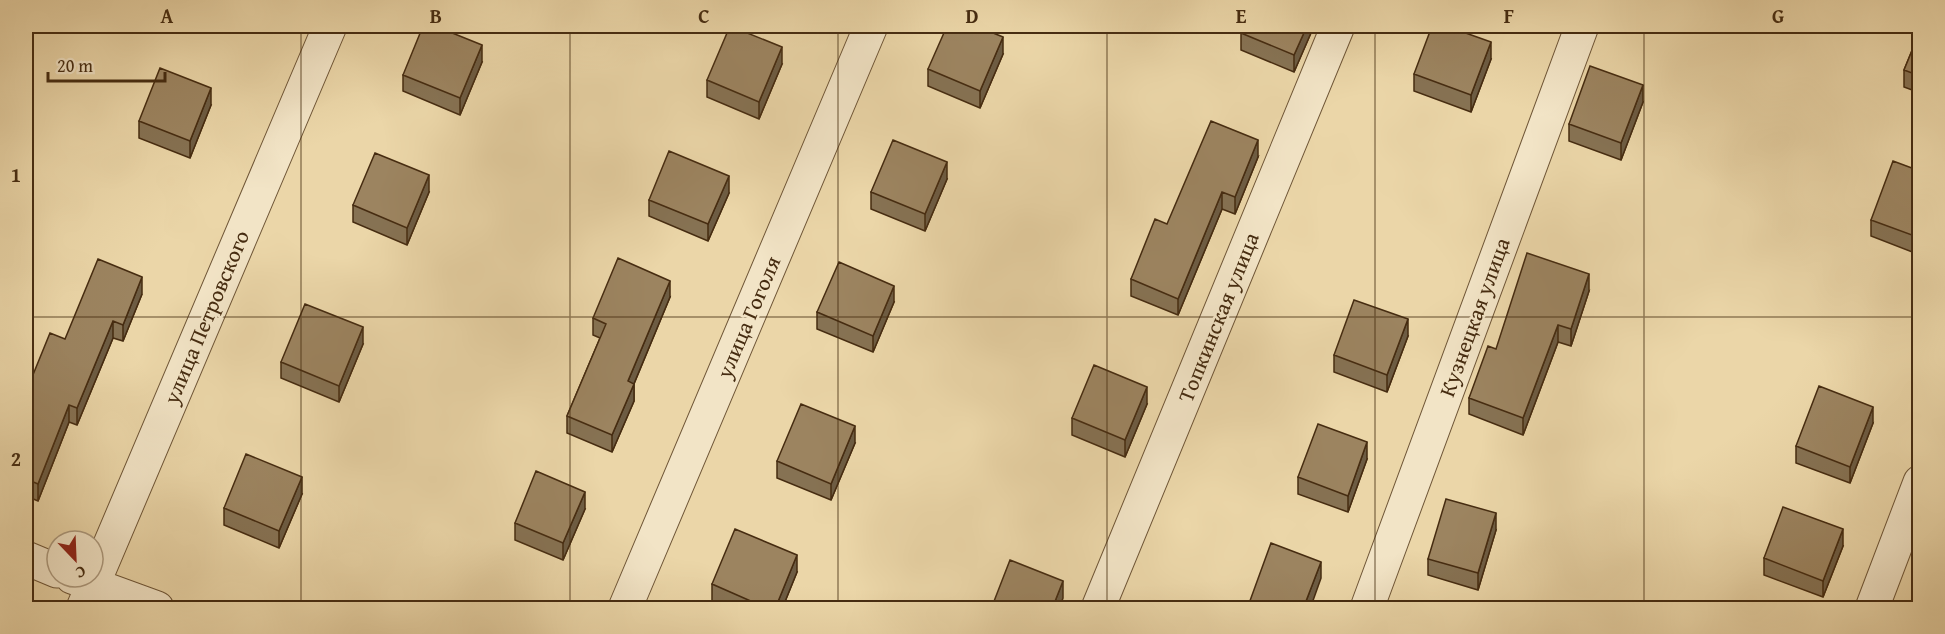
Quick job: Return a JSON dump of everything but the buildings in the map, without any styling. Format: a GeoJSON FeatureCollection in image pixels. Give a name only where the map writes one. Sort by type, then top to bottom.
{"type":"FeatureCollection","features":[{"type":"Feature","properties":{"kind":"street","name":"улица Петровского"},"geometry":{"type":"LineString","coordinates":[[82,590],[330,26]]}},
{"type":"Feature","properties":{"kind":"street","name":"улица Гоголя"},"geometry":{"type":"LineString","coordinates":[[625,609],[871,26]]}},
{"type":"Feature","properties":{"kind":"street","name":"Топкинская улица"},"geometry":{"type":"LineString","coordinates":[[1098,609],[1338,26]]}},
{"type":"Feature","properties":{"kind":"street","name":"Кузнецкая улица"},"geometry":{"type":"LineString","coordinates":[[1367,609],[1582,26]]}},
{"type":"Feature","properties":{"kind":"street"},"geometry":{"type":"LineString","coordinates":[[1872,609],[1920,482]]}},
{"type":"Feature","properties":{"kind":"street"},"geometry":{"type":"LineString","coordinates":[[26,558],[45,566]]}},
{"type":"Feature","properties":{"kind":"street"},"geometry":{"type":"LineString","coordinates":[[82,590],[158,609]]}}]}
